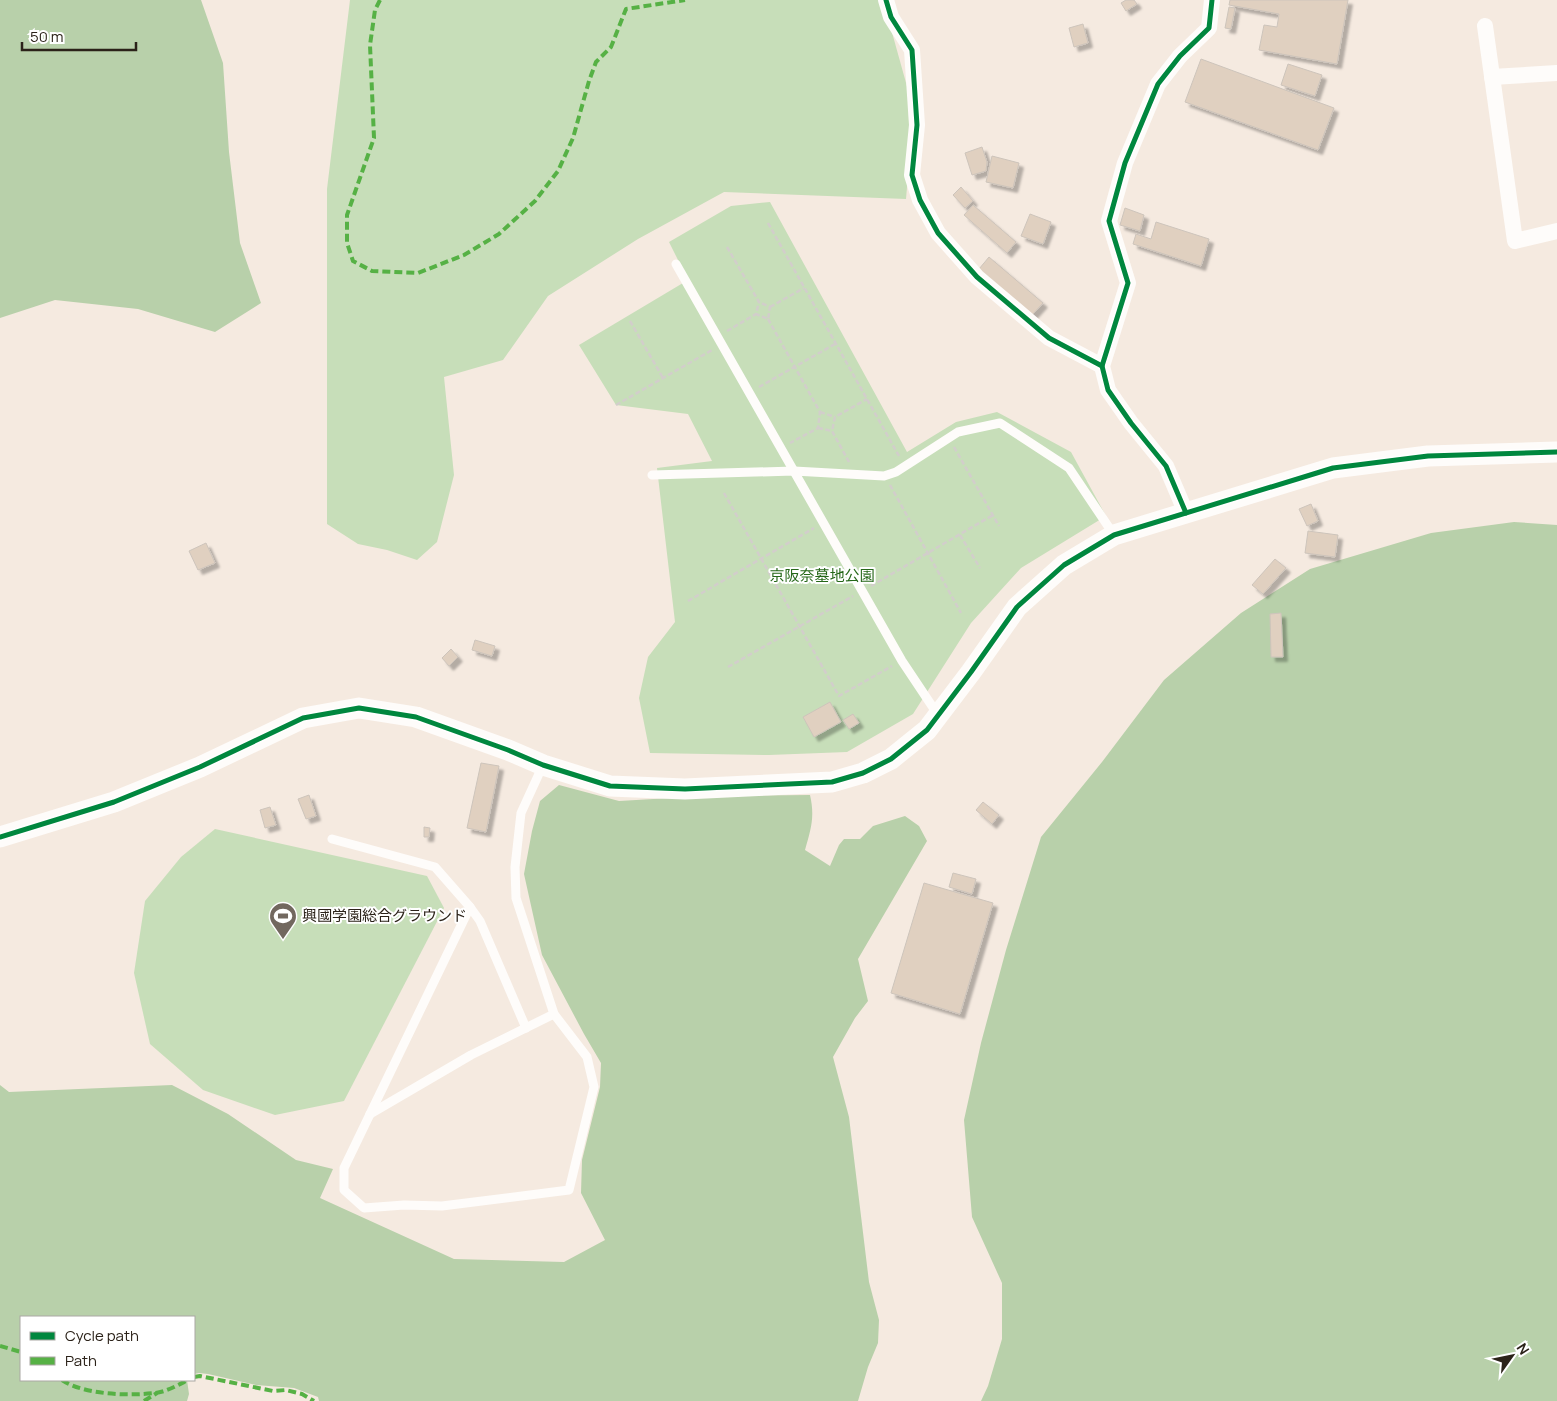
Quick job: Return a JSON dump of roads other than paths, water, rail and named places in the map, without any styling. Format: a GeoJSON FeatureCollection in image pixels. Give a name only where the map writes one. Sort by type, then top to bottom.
{"type":"FeatureCollection","features":[{"type":"Feature","properties":{"kind":"street"},"geometry":{"type":"LineString","coordinates":[[886,0],[891,17],[912,50],[917,125],[912,175],[920,200],[938,233],[977,277],[1049,338],[1102,366]]}},
{"type":"Feature","properties":{"kind":"street"},"geometry":{"type":"LineString","coordinates":[[1186,513],[1166,466],[1131,423],[1108,390],[1102,366],[1128,284],[1109,221],[1125,164],[1158,84],[1180,56],[1210,28],[1212,0]]}},
{"type":"Feature","properties":{"kind":"street"},"geometry":{"type":"LineString","coordinates":[[1485,26],[1515,241],[1557,231]]}},
{"type":"Feature","properties":{"kind":"street"},"geometry":{"type":"LineString","coordinates":[[1492,77],[1557,73]]}},
{"type":"Feature","properties":{"kind":"street"},"geometry":{"type":"LineString","coordinates":[[0,837],[114,802],[200,767],[303,718],[359,708],[416,717],[508,750],[543,765],[610,786],[685,789],[832,782],[863,773],[891,759],[928,730],[1017,607],[1064,565],[1114,536],[1333,468],[1428,456],[1557,452]]}},
{"type":"Feature","properties":{"kind":"lane"},"geometry":{"type":"LineString","coordinates":[[676,264],[902,660],[938,716]]}},
{"type":"Feature","properties":{"kind":"lane"},"geometry":{"type":"LineString","coordinates":[[652,475],[794,471],[884,476],[896,472],[958,432],[1000,423],[1069,468],[1114,536]]}},
{"type":"Feature","properties":{"kind":"lane"},"geometry":{"type":"LineString","coordinates":[[470,906],[344,1168],[344,1190],[364,1208],[404,1205],[442,1206],[569,1190],[594,1087],[587,1057],[554,1014],[516,898],[515,867],[521,813],[543,765]]}},
{"type":"Feature","properties":{"kind":"lane"},"geometry":{"type":"LineString","coordinates":[[332,839],[434,867],[470,906],[480,921],[526,1028]]}},
{"type":"Feature","properties":{"kind":"lane"},"geometry":{"type":"LineString","coordinates":[[370,1114],[471,1055],[554,1014]]}},
{"type":"Feature","properties":{"kind":"place","name":"興國学園総合グラウンド"},"geometry":{"type":"Point","coordinates":[283,940]}},
{"type":"Feature","properties":{"kind":"park label","name":"京阪奈墓地公園"},"geometry":{"type":"Point","coordinates":[822,576]}}]}
